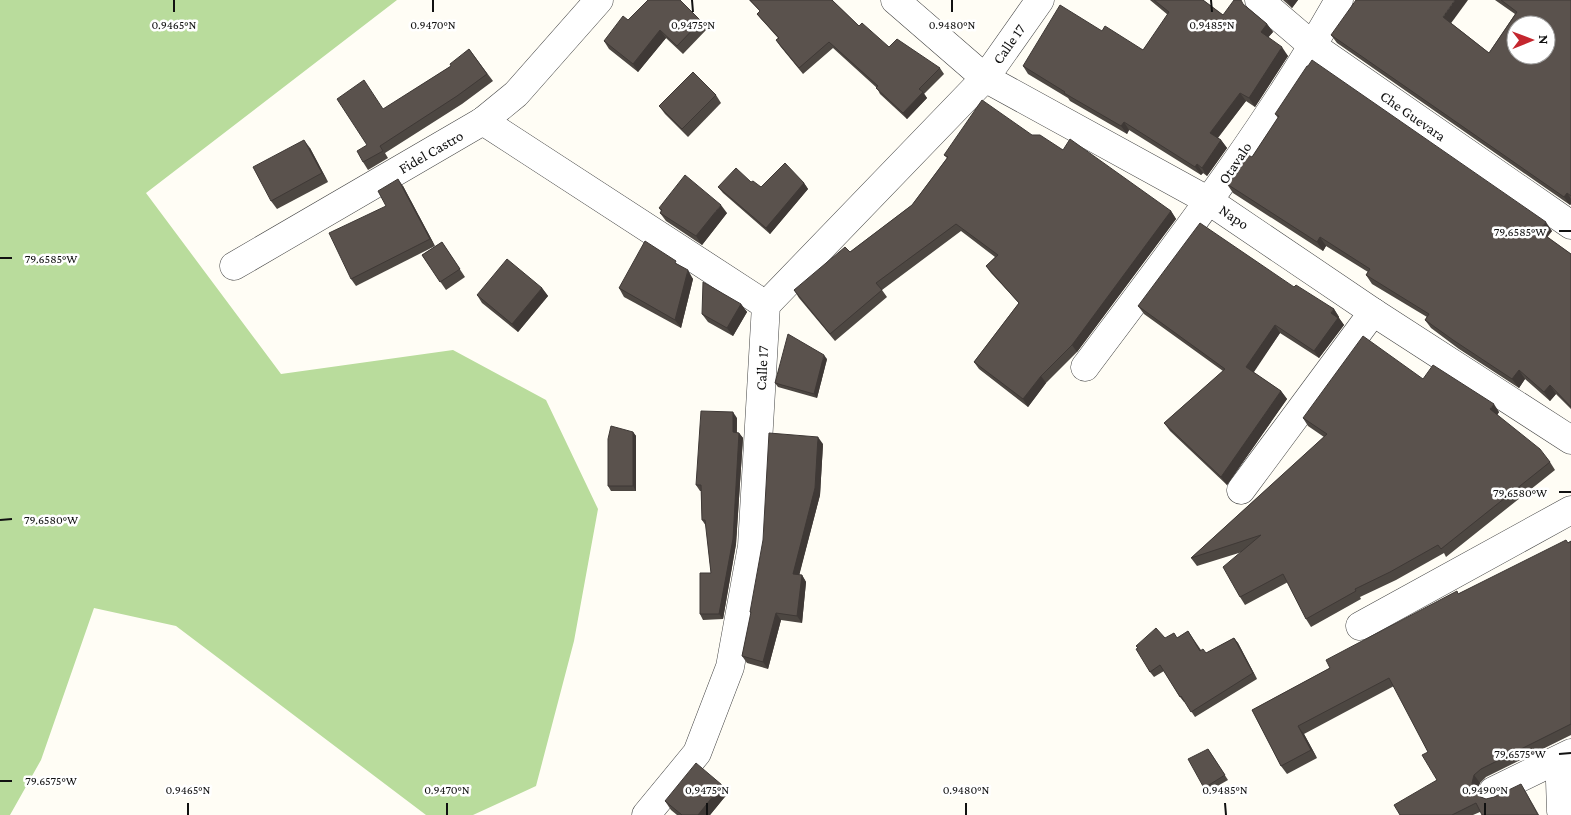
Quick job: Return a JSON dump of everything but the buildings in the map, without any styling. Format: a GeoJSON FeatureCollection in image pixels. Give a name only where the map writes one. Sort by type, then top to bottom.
{"type":"FeatureCollection","features":[{"type":"Feature","properties":{"kind":"street","name":"Fidel Castro"},"geometry":{"type":"LineString","coordinates":[[234,266],[483,122],[516,94],[599,0]]}},
{"type":"Feature","properties":{"kind":"street","name":"Napo"},"geometry":{"type":"LineString","coordinates":[[895,0],[986,78],[1209,201],[1373,312],[1571,440]]}},
{"type":"Feature","properties":{"kind":"street","name":"Calle 17"},"geometry":{"type":"LineString","coordinates":[[646,815],[697,753],[730,667],[752,546],[766,305],[986,78],[1040,0]]}},
{"type":"Feature","properties":{"kind":"street","name":"Che Guevara"},"geometry":{"type":"LineString","coordinates":[[1259,0],[1313,46],[1571,225]]}},
{"type":"Feature","properties":{"kind":"street","name":"Otavalo"},"geometry":{"type":"LineString","coordinates":[[1085,367],[1209,201],[1313,46],[1339,0]]}},
{"type":"Feature","properties":{"kind":"street"},"geometry":{"type":"LineString","coordinates":[[483,122],[766,305]]}},
{"type":"Feature","properties":{"kind":"street"},"geometry":{"type":"LineString","coordinates":[[1241,490],[1373,312]]}},
{"type":"Feature","properties":{"kind":"street"},"geometry":{"type":"LineString","coordinates":[[1360,626],[1571,510]]}},
{"type":"Feature","properties":{"kind":"street"},"geometry":{"type":"LineString","coordinates":[[1493,791],[1571,752]]}},
{"type":"Feature","properties":{"kind":"street"},"geometry":{"type":"LineString","coordinates":[[1563,815],[1561,812],[1560,781],[1571,760]]}},
{"type":"Feature","properties":{"kind":"green space"},"geometry":{"type":"Polygon","coordinates":[[[0,0],[397,0],[146,193],[281,374],[453,350],[546,400],[598,509],[574,641],[536,786],[473,815],[426,815],[176,626],[94,608],[41,760],[10,815],[0,815],[0,0]]]}}]}
